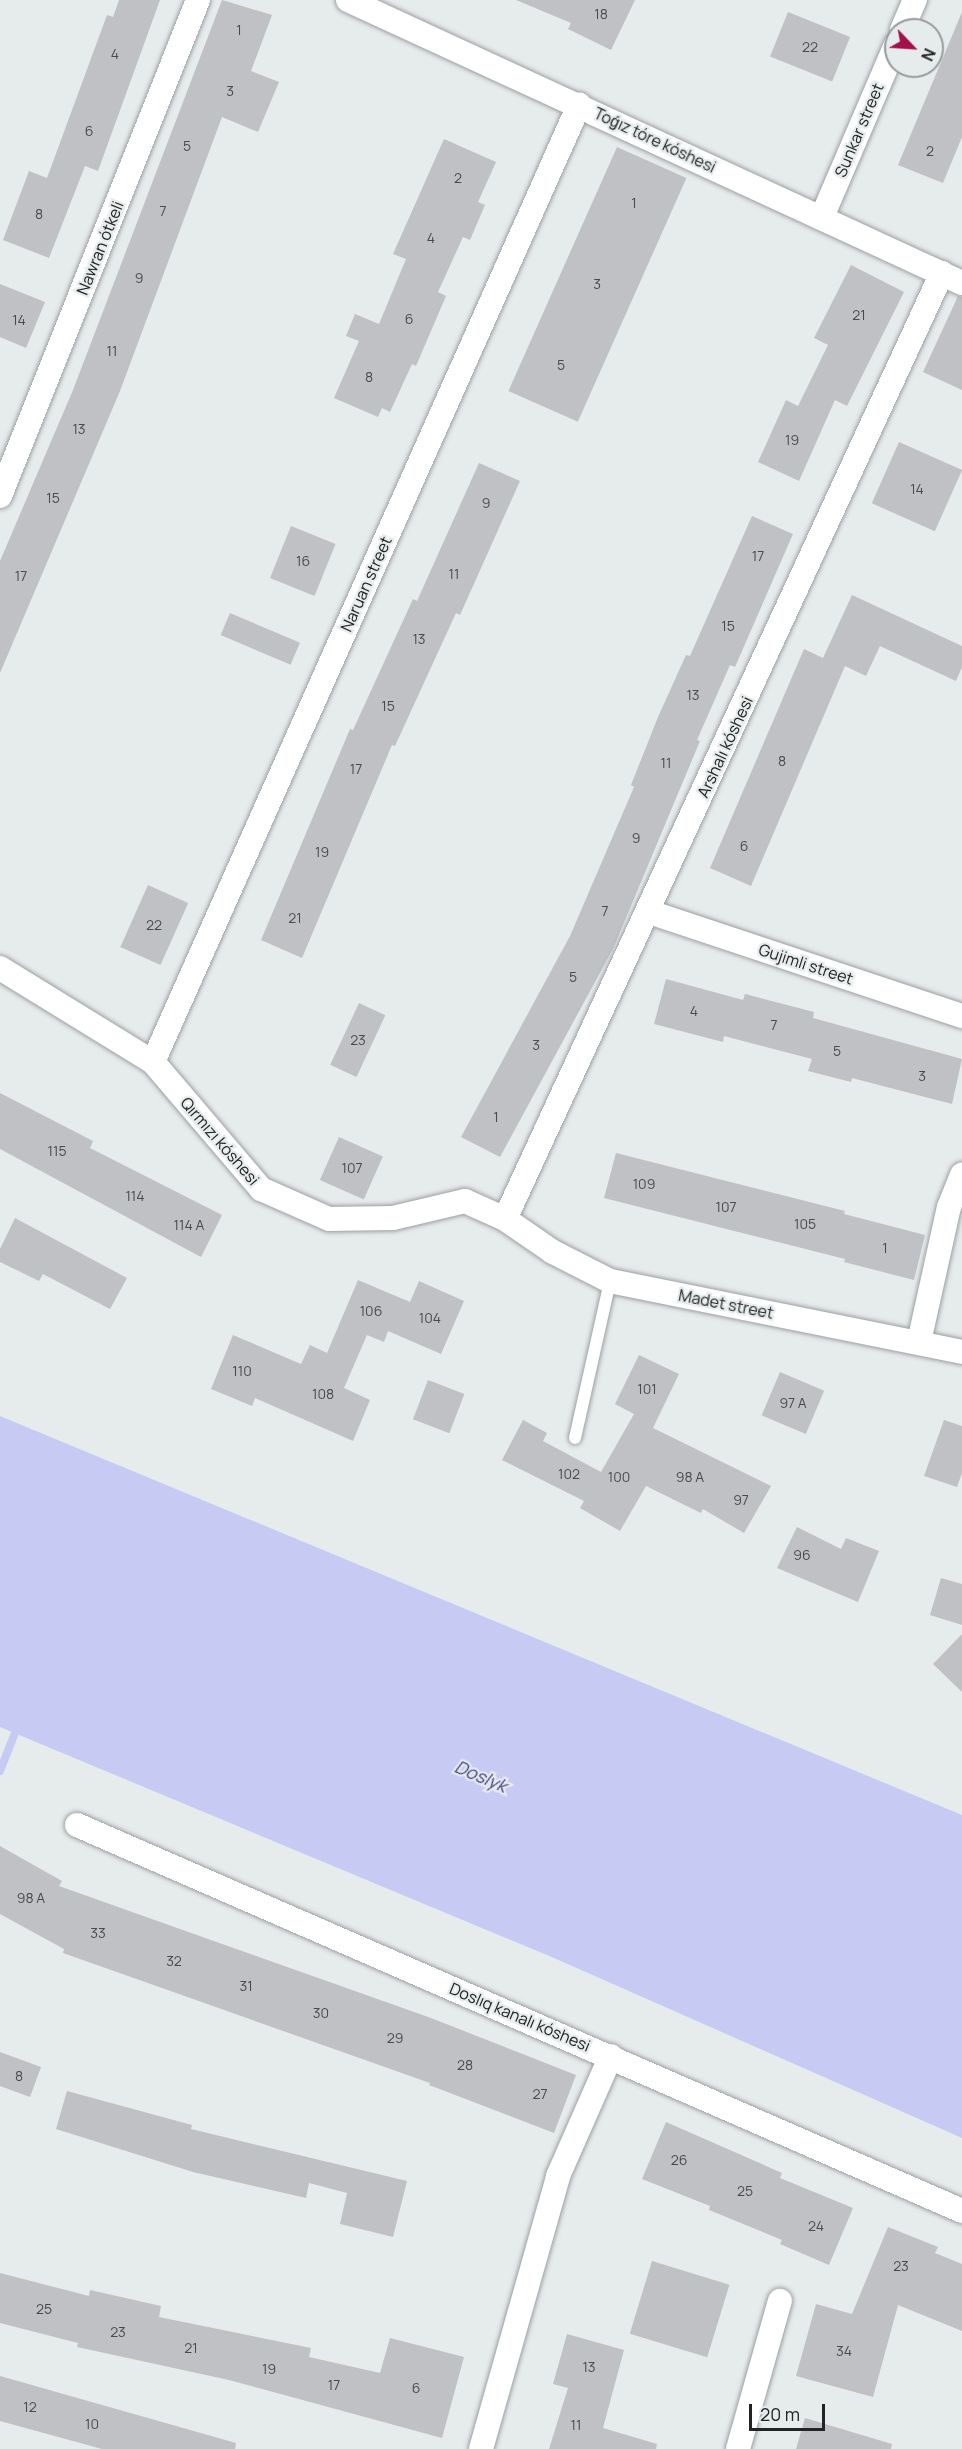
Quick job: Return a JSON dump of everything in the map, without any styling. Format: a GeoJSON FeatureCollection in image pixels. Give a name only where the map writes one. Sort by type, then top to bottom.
{"type":"FeatureCollection","features":[{"type":"Feature","properties":{"kind":"street","name":"Nawran ótkeli"},"geometry":{"type":"LineString","coordinates":[[0,496],[198,0]]}},
{"type":"Feature","properties":{"kind":"street","name":"Toǵız tóre kóshesi"},"geometry":{"type":"LineString","coordinates":[[348,0],[952,278]]}},
{"type":"Feature","properties":{"kind":"street"},"geometry":{"type":"LineString","coordinates":[[907,18],[915,0]]}},
{"type":"Feature","properties":{"kind":"street","name":"Sunkar street"},"geometry":{"type":"LineString","coordinates":[[822,217],[884,72]]}},
{"type":"Feature","properties":{"kind":"street","name":"Naruan street"},"geometry":{"type":"LineString","coordinates":[[153,1062],[579,105]]}},
{"type":"Feature","properties":{"kind":"street","name":"Arshalı kóshesi"},"geometry":{"type":"LineString","coordinates":[[505,1219],[952,278]]}},
{"type":"Feature","properties":{"kind":"street","name":"Gujimli street"},"geometry":{"type":"LineString","coordinates":[[649,912],[962,1016]]}},
{"type":"Feature","properties":{"kind":"street","name":"Qırmızı kóshesi"},"geometry":{"type":"LineString","coordinates":[[0,968],[153,1062],[261,1189],[330,1219],[393,1218],[465,1201],[505,1219]]}},
{"type":"Feature","properties":{"kind":"street"},"geometry":{"type":"LineString","coordinates":[[919,1342],[949,1207],[962,1174]]}},
{"type":"Feature","properties":{"kind":"street","name":"Madet street"},"geometry":{"type":"LineString","coordinates":[[505,1219],[553,1252],[610,1281],[962,1352]]}},
{"type":"Feature","properties":{"kind":"street","name":"Doslıq kanalı kóshesi"},"geometry":{"type":"LineString","coordinates":[[77,1825],[962,2211]]}},
{"type":"Feature","properties":{"kind":"street"},"geometry":{"type":"LineString","coordinates":[[481,2449],[558,2176],[611,2056]]}},
{"type":"Feature","properties":{"kind":"street"},"geometry":{"type":"LineString","coordinates":[[738,2449],[780,2301]]}},
{"type":"Feature","properties":{"kind":"lane"},"geometry":{"type":"LineString","coordinates":[[575,1438],[610,1281]]}},
{"type":"Feature","properties":{"kind":"water","name":"Doslyk"},"geometry":{"type":"Polygon","coordinates":[[[0,1416],[962,1815],[962,2138],[554,1958],[0,1727],[0,1416]]]}},
{"type":"Feature","properties":{"kind":"building"},"geometry":{"type":"Polygon","coordinates":[[[119,0],[160,0],[98,171],[85,166],[49,258],[3,240],[29,171],[47,178],[107,15],[113,17],[119,0]]]}},
{"type":"Feature","properties":{"kind":"building"},"geometry":{"type":"Polygon","coordinates":[[[222,0],[272,15],[251,71],[279,82],[258,132],[222,117],[120,391],[0,673],[0,561],[73,390],[222,0]]]}},
{"type":"Feature","properties":{"kind":"building"},"geometry":{"type":"Polygon","coordinates":[[[516,0],[635,0],[611,50],[568,29],[571,23],[516,0]]]}},
{"type":"Feature","properties":{"kind":"building"},"geometry":{"type":"Polygon","coordinates":[[[788,12],[850,37],[832,82],[770,57],[788,12]]]}},
{"type":"Feature","properties":{"kind":"building"},"geometry":{"type":"Polygon","coordinates":[[[962,12],[962,137],[943,183],[898,165],[934,78],[944,78],[944,55],[962,12]]]}},
{"type":"Feature","properties":{"kind":"building"},"geometry":{"type":"Polygon","coordinates":[[[444,139],[496,162],[478,202],[485,205],[470,240],[463,237],[438,292],[446,296],[416,366],[412,364],[390,412],[382,408],[378,417],[334,398],[359,341],[346,336],[355,314],[379,324],[406,259],[393,254],[444,139]]]}},
{"type":"Feature","properties":{"kind":"building"},"geometry":{"type":"Polygon","coordinates":[[[617,147],[686,178],[578,422],[508,391],[617,147]]]}},
{"type":"Feature","properties":{"kind":"building"},"geometry":{"type":"Polygon","coordinates":[[[851,265],[904,292],[847,406],[835,400],[799,481],[758,462],[786,400],[798,406],[828,345],[814,338],[851,265]]]}},
{"type":"Feature","properties":{"kind":"building"},"geometry":{"type":"Polygon","coordinates":[[[0,284],[45,302],[26,348],[0,337],[0,284]]]}},
{"type":"Feature","properties":{"kind":"building"},"geometry":{"type":"Polygon","coordinates":[[[958,296],[962,297],[962,390],[923,372],[958,296]]]}},
{"type":"Feature","properties":{"kind":"building"},"geometry":{"type":"Polygon","coordinates":[[[899,442],[962,470],[935,531],[872,503],[899,442]]]}},
{"type":"Feature","properties":{"kind":"building"},"geometry":{"type":"Polygon","coordinates":[[[479,463],[520,481],[460,615],[456,613],[395,746],[392,745],[302,958],[261,940],[350,729],[353,730],[413,599],[417,601],[479,463]]]}},
{"type":"Feature","properties":{"kind":"building"},"geometry":{"type":"Polygon","coordinates":[[[752,516],[793,534],[735,667],[730,665],[697,740],[700,741],[613,949],[500,1157],[461,1137],[570,936],[634,787],[631,785],[658,717],[686,655],[690,656],[752,516]]]}},
{"type":"Feature","properties":{"kind":"building"},"geometry":{"type":"Polygon","coordinates":[[[291,526],[336,544],[315,596],[270,578],[291,526]]]}},
{"type":"Feature","properties":{"kind":"building"},"geometry":{"type":"Polygon","coordinates":[[[852,595],[962,646],[962,667],[956,681],[880,646],[866,676],[845,666],[751,886],[710,868],[804,649],[823,658],[852,595]]]}},
{"type":"Feature","properties":{"kind":"building"},"geometry":{"type":"Polygon","coordinates":[[[230,613],[300,643],[291,665],[221,635],[230,613]]]}},
{"type":"Feature","properties":{"kind":"building"},"geometry":{"type":"Polygon","coordinates":[[[148,885],[188,903],[161,965],[120,947],[148,885]]]}},
{"type":"Feature","properties":{"kind":"building"},"geometry":{"type":"Polygon","coordinates":[[[666,979],[743,1000],[745,994],[814,1012],[813,1018],[962,1059],[952,1104],[852,1078],[851,1082],[808,1071],[812,1059],[724,1036],[723,1042],[654,1024],[666,979]]]}},
{"type":"Feature","properties":{"kind":"building"},"geometry":{"type":"Polygon","coordinates":[[[359,1003],[385,1015],[357,1077],[330,1065],[359,1003]]]}},
{"type":"Feature","properties":{"kind":"building"},"geometry":{"type":"Polygon","coordinates":[[[0,1093],[93,1141],[90,1148],[222,1215],[201,1257],[0,1149],[0,1093]]]}},
{"type":"Feature","properties":{"kind":"building"},"geometry":{"type":"Polygon","coordinates":[[[339,1137],[383,1157],[364,1199],[320,1180],[339,1137]]]}},
{"type":"Feature","properties":{"kind":"building"},"geometry":{"type":"Polygon","coordinates":[[[616,1153],[845,1211],[844,1214],[925,1235],[914,1280],[844,1262],[845,1259],[604,1198],[616,1153]]]}},
{"type":"Feature","properties":{"kind":"building"},"geometry":{"type":"Polygon","coordinates":[[[15,1218],[127,1278],[110,1309],[43,1274],[39,1281],[0,1262],[0,1249],[15,1218]]]}},
{"type":"Feature","properties":{"kind":"building"},"geometry":{"type":"Polygon","coordinates":[[[358,1280],[410,1302],[419,1281],[464,1301],[441,1354],[388,1331],[384,1342],[367,1335],[344,1388],[370,1400],[353,1441],[255,1398],[252,1406],[211,1389],[233,1335],[301,1364],[310,1345],[327,1353],[358,1280]]]}},
{"type":"Feature","properties":{"kind":"building"},"geometry":{"type":"Polygon","coordinates":[[[639,1355],[679,1374],[653,1428],[771,1486],[744,1533],[703,1509],[701,1513],[646,1486],[620,1531],[580,1508],[584,1501],[502,1460],[523,1420],[547,1433],[543,1441],[601,1472],[634,1414],[615,1404],[639,1355]]]}},
{"type":"Feature","properties":{"kind":"building"},"geometry":{"type":"Polygon","coordinates":[[[780,1372],[824,1391],[806,1434],[762,1415],[780,1372]]]}},
{"type":"Feature","properties":{"kind":"building"},"geometry":{"type":"Polygon","coordinates":[[[428,1380],[464,1394],[449,1433],[413,1419],[428,1380]]]}},
{"type":"Feature","properties":{"kind":"building"},"geometry":{"type":"Polygon","coordinates":[[[944,1420],[962,1426],[962,1473],[957,1487],[924,1476],[944,1420]]]}},
{"type":"Feature","properties":{"kind":"building"},"geometry":{"type":"Polygon","coordinates":[[[797,1527],[841,1549],[846,1538],[879,1551],[858,1602],[777,1568],[797,1527]]]}},
{"type":"Feature","properties":{"kind":"building"},"geometry":{"type":"Polygon","coordinates":[[[941,1578],[962,1584],[962,1625],[930,1615],[941,1578]]]}},
{"type":"Feature","properties":{"kind":"building"},"geometry":{"type":"Polygon","coordinates":[[[962,1634],[962,1692],[933,1664],[962,1634]]]}},
{"type":"Feature","properties":{"kind":"building"},"geometry":{"type":"Polygon","coordinates":[[[0,1846],[62,1881],[59,1886],[431,2018],[576,2075],[554,2133],[429,2085],[430,2083],[63,1953],[64,1949],[0,1914],[0,1846]]]}},
{"type":"Feature","properties":{"kind":"building"},"geometry":{"type":"Polygon","coordinates":[[[0,2052],[41,2067],[30,2097],[0,2086],[0,2052]]]}},
{"type":"Feature","properties":{"kind":"building"},"geometry":{"type":"Polygon","coordinates":[[[67,2091],[192,2125],[191,2129],[407,2181],[393,2237],[340,2224],[347,2193],[309,2183],[306,2198],[193,2172],[56,2129],[67,2091]]]}},
{"type":"Feature","properties":{"kind":"building"},"geometry":{"type":"Polygon","coordinates":[[[666,2122],[782,2173],[780,2178],[853,2208],[829,2265],[780,2244],[782,2240],[709,2210],[710,2206],[642,2179],[666,2122]]]}},
{"type":"Feature","properties":{"kind":"building"},"geometry":{"type":"Polygon","coordinates":[[[888,2227],[938,2247],[935,2253],[962,2264],[962,2331],[898,2305],[873,2397],[796,2376],[816,2304],[852,2314],[888,2227]]]}},
{"type":"Feature","properties":{"kind":"building"},"geometry":{"type":"Polygon","coordinates":[[[652,2261],[729,2285],[707,2357],[630,2334],[652,2261]]]}},
{"type":"Feature","properties":{"kind":"building"},"geometry":{"type":"Polygon","coordinates":[[[0,2273],[89,2296],[90,2290],[161,2306],[159,2317],[311,2348],[309,2357],[380,2373],[390,2338],[464,2357],[442,2438],[229,2380],[77,2347],[78,2343],[0,2323],[0,2273]]]}},
{"type":"Feature","properties":{"kind":"building"},"geometry":{"type":"Polygon","coordinates":[[[567,2334],[624,2350],[603,2428],[657,2444],[656,2449],[549,2449],[568,2388],[553,2384],[567,2334]]]}},
{"type":"Feature","properties":{"kind":"building"},"geometry":{"type":"Polygon","coordinates":[[[0,2376],[236,2443],[235,2449],[102,2449],[0,2421],[0,2376]]]}},
{"type":"Feature","properties":{"kind":"building"},"geometry":{"type":"Polygon","coordinates":[[[805,2418],[892,2444],[891,2449],[796,2449],[805,2418]]]}},
{"type":"Feature","properties":{"kind":"waterway"},"geometry":{"type":"LineString","coordinates":[[0,1771],[15,1733]]}}]}
